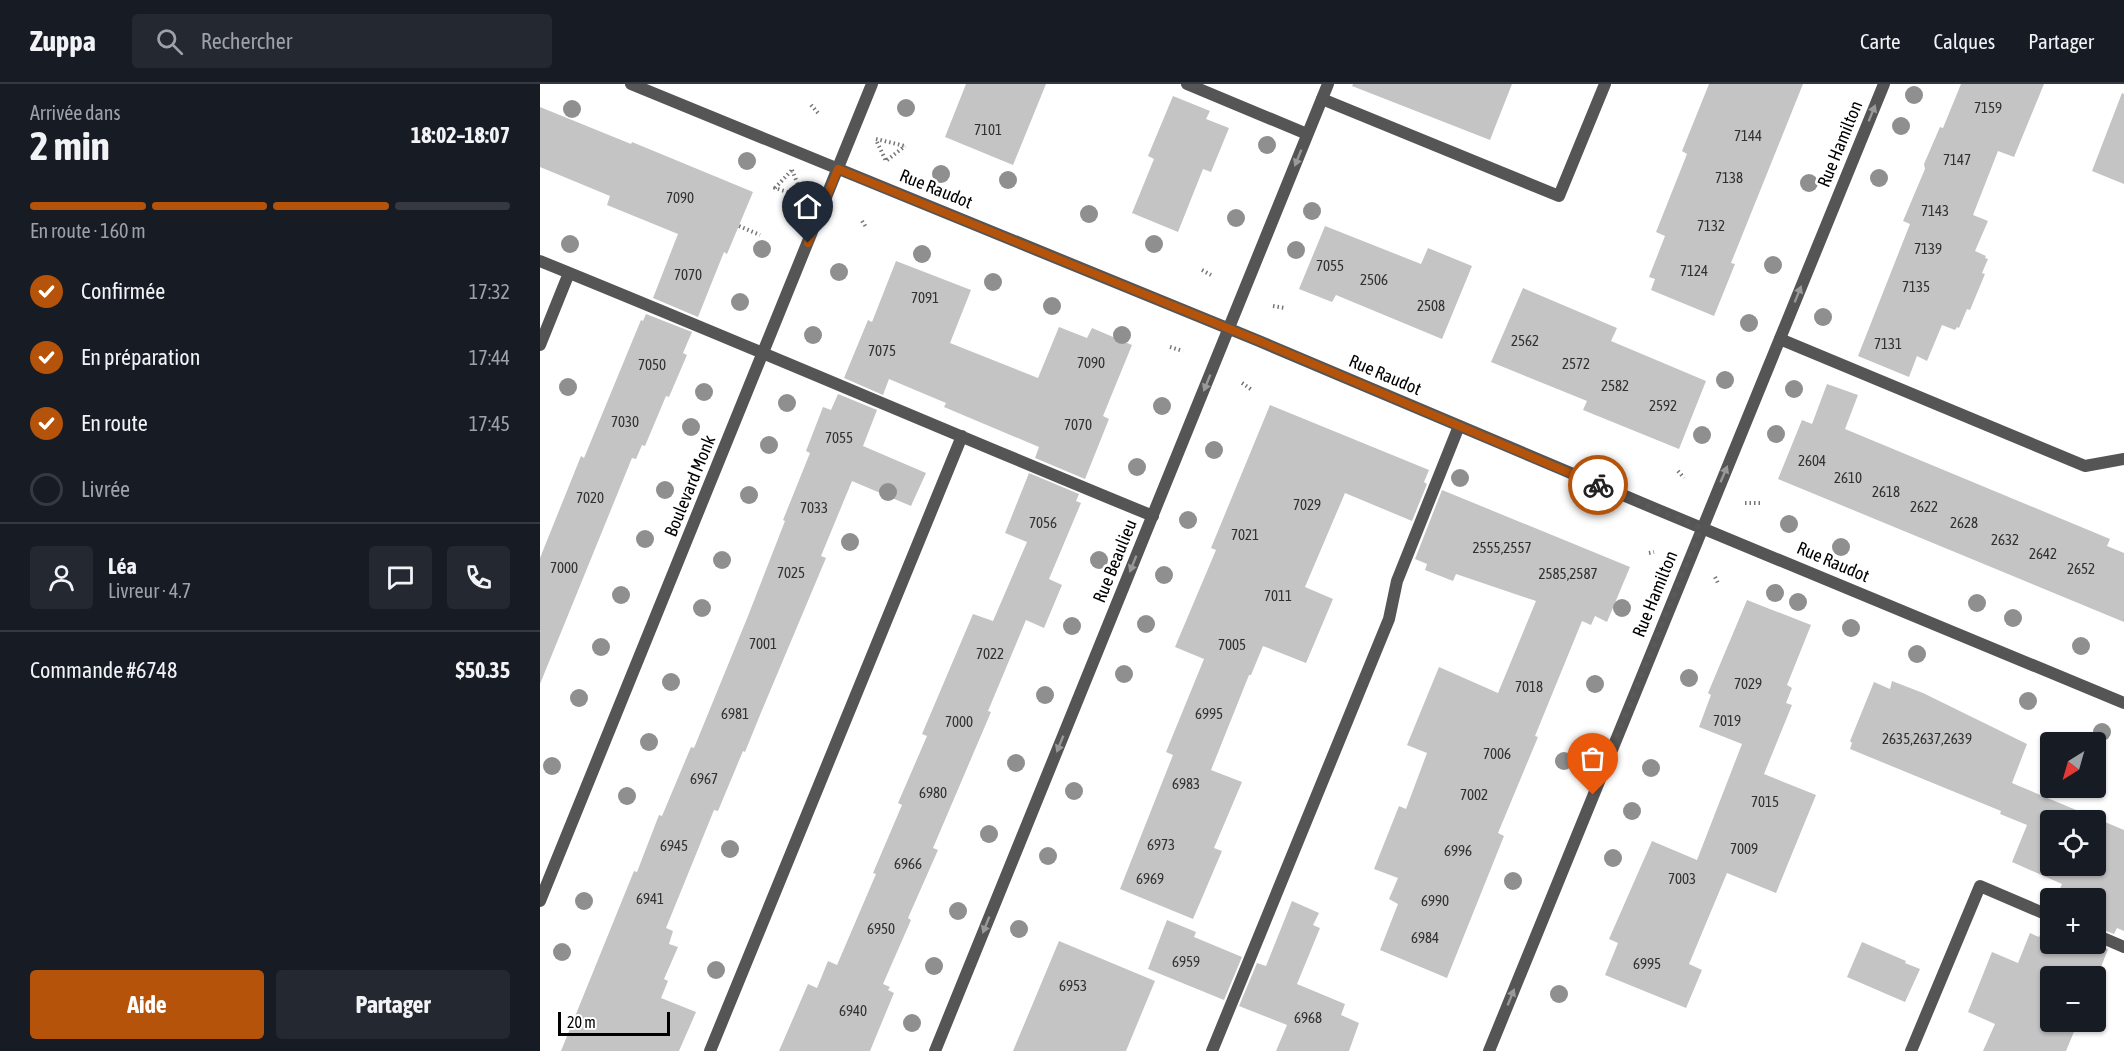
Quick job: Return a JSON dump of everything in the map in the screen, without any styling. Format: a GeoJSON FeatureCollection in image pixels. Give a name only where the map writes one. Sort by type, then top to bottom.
{"type":"FeatureCollection","features":[{"type":"Feature","properties":{"kind":"street","name":"Rue Raudot"},"geometry":{"type":"LineString","coordinates":[[631,84],[1229,329],[2124,703]]}},
{"type":"Feature","properties":{"kind":"street","name":"Boulevard Monk"},"geometry":{"type":"LineString","coordinates":[[540,901],[872,84]]}},
{"type":"Feature","properties":{"kind":"street"},"geometry":{"type":"LineString","coordinates":[[1187,84],[1307,134]]}},
{"type":"Feature","properties":{"kind":"street","name":"Rue Beaulieu"},"geometry":{"type":"LineString","coordinates":[[935,1051],[1328,84]]}},
{"type":"Feature","properties":{"kind":"street"},"geometry":{"type":"LineString","coordinates":[[1322,99],[1559,196],[1605,84]]}},
{"type":"Feature","properties":{"kind":"street","name":"Rue Hamilton"},"geometry":{"type":"LineString","coordinates":[[1489,1051],[1884,84]]}},
{"type":"Feature","properties":{"kind":"street"},"geometry":{"type":"LineString","coordinates":[[540,261],[1153,516]]}},
{"type":"Feature","properties":{"kind":"street"},"geometry":{"type":"LineString","coordinates":[[540,345],[569,273]]}},
{"type":"Feature","properties":{"kind":"street"},"geometry":{"type":"LineString","coordinates":[[1780,339],[2085,466],[2124,459]]}},
{"type":"Feature","properties":{"kind":"street"},"geometry":{"type":"LineString","coordinates":[[1212,1051],[1389,619],[1397,581],[1459,426]]}},
{"type":"Feature","properties":{"kind":"street"},"geometry":{"type":"LineString","coordinates":[[710,1051],[962,436]]}},
{"type":"Feature","properties":{"kind":"street"},"geometry":{"type":"LineString","coordinates":[[1911,1051],[1980,886],[2040,912]]}},
{"type":"Feature","properties":{"kind":"street"},"geometry":{"type":"LineString","coordinates":[[2106,939],[2124,947]]}},
{"type":"Feature","properties":{"kind":"path"},"geometry":{"type":"LineString","coordinates":[[811,105],[818,113]]}},
{"type":"Feature","properties":{"kind":"path"},"geometry":{"type":"LineString","coordinates":[[875,139],[904,146],[886,161],[882,154],[875,139]]}},
{"type":"Feature","properties":{"kind":"path"},"geometry":{"type":"LineString","coordinates":[[792,170],[803,197],[784,191],[775,188],[792,170]]}},
{"type":"Feature","properties":{"kind":"path"},"geometry":{"type":"LineString","coordinates":[[862,221],[866,226]]}},
{"type":"Feature","properties":{"kind":"path"},"geometry":{"type":"LineString","coordinates":[[739,226],[760,235]]}},
{"type":"Feature","properties":{"kind":"path"},"geometry":{"type":"LineString","coordinates":[[1202,270],[1211,275]]}},
{"type":"Feature","properties":{"kind":"path"},"geometry":{"type":"LineString","coordinates":[[1273,306],[1285,308]]}},
{"type":"Feature","properties":{"kind":"path"},"geometry":{"type":"LineString","coordinates":[[1170,347],[1184,351]]}},
{"type":"Feature","properties":{"kind":"path"},"geometry":{"type":"LineString","coordinates":[[1242,383],[1252,390]]}},
{"type":"Feature","properties":{"kind":"path"},"geometry":{"type":"LineString","coordinates":[[1677,471],[1684,478]]}},
{"type":"Feature","properties":{"kind":"path"},"geometry":{"type":"LineString","coordinates":[[1745,503],[1761,503]]}},
{"type":"Feature","properties":{"kind":"path"},"geometry":{"type":"LineString","coordinates":[[1649,554],[1654,552]]}},
{"type":"Feature","properties":{"kind":"path"},"geometry":{"type":"LineString","coordinates":[[1715,577],[1718,583]]}},
{"type":"Feature","properties":{"kind":"building"},"geometry":{"type":"Polygon","coordinates":[[[966,84],[1046,84],[1013,165],[945,137],[966,84]]]}},
{"type":"Feature","properties":{"kind":"building"},"geometry":{"type":"Polygon","coordinates":[[[1353,84],[1512,84],[1490,140],[1352,86],[1353,84]]]}},
{"type":"Feature","properties":{"kind":"building"},"geometry":{"type":"Polygon","coordinates":[[[1709,84],[1803,84],[1731,263],[1735,264],[1714,316],[1651,290],[1655,279],[1649,277],[1665,236],[1656,232],[1687,154],[1682,151],[1709,84]]]}},
{"type":"Feature","properties":{"kind":"building"},"geometry":{"type":"Polygon","coordinates":[[[1961,84],[2044,84],[2014,157],[1998,151],[1973,215],[1988,221],[1975,251],[1988,259],[1982,273],[1985,274],[1970,310],[1967,309],[1959,328],[1955,330],[1942,325],[1927,361],[1917,356],[1909,377],[1858,356],[1910,224],[1903,221],[1925,169],[1924,164],[1940,127],[1943,128],[1961,84]]]}},
{"type":"Feature","properties":{"kind":"building"},"geometry":{"type":"Polygon","coordinates":[[[2122,93],[2124,94],[2124,184],[2092,171],[2122,93]]]}},
{"type":"Feature","properties":{"kind":"building"},"geometry":{"type":"Polygon","coordinates":[[[1173,96],[1210,111],[1206,119],[1229,128],[1211,172],[1203,169],[1178,232],[1132,213],[1154,159],[1148,156],[1173,96]]]}},
{"type":"Feature","properties":{"kind":"building"},"geometry":{"type":"Polygon","coordinates":[[[540,107],[753,192],[727,254],[724,252],[698,317],[653,298],[678,234],[607,205],[610,196],[540,167],[540,107]]]}},
{"type":"Feature","properties":{"kind":"building"},"geometry":{"type":"Polygon","coordinates":[[[1325,226],[1421,264],[1428,248],[1472,266],[1442,339],[1336,295],[1332,302],[1299,289],[1325,226]]]}},
{"type":"Feature","properties":{"kind":"building"},"geometry":{"type":"Polygon","coordinates":[[[896,261],[971,290],[950,343],[1038,378],[1059,327],[1087,338],[1092,328],[1132,345],[1103,416],[1109,419],[1085,479],[1035,458],[1039,447],[944,407],[946,403],[889,379],[883,395],[844,378],[868,320],[872,322],[896,261]]]}},
{"type":"Feature","properties":{"kind":"building"},"geometry":{"type":"Polygon","coordinates":[[[1523,288],[1617,328],[1611,341],[1706,381],[1679,449],[1583,410],[1587,401],[1491,362],[1523,288]]]}},
{"type":"Feature","properties":{"kind":"building"},"geometry":{"type":"Polygon","coordinates":[[[646,314],[692,332],[683,353],[687,355],[669,397],[666,396],[645,446],[642,445],[636,459],[632,458],[540,684],[540,558],[581,456],[584,458],[641,320],[643,321],[646,314]]]}},
{"type":"Feature","properties":{"kind":"building"},"geometry":{"type":"Polygon","coordinates":[[[1827,384],[1858,395],[1845,429],[2110,539],[2107,546],[2124,553],[2124,622],[1778,479],[1802,420],[1812,424],[1827,384]]]}},
{"type":"Feature","properties":{"kind":"building"},"geometry":{"type":"Polygon","coordinates":[[[838,394],[877,410],[863,446],[926,473],[911,506],[852,481],[821,556],[826,558],[745,752],[743,751],[718,811],[714,810],[666,928],[673,931],[669,944],[678,947],[664,979],[668,981],[661,998],[696,1012],[679,1051],[561,1051],[634,871],[637,872],[659,815],[662,816],[691,747],[694,748],[748,616],[810,453],[806,451],[823,407],[831,410],[838,394]]]}},
{"type":"Feature","properties":{"kind":"building"},"geometry":{"type":"Polygon","coordinates":[[[1270,405],[1429,470],[1424,482],[1427,484],[1412,521],[1345,493],[1305,587],[1333,599],[1306,663],[1263,646],[1211,770],[1242,782],[1214,848],[1222,851],[1193,919],[1120,889],[1173,755],[1166,752],[1204,659],[1175,647],[1216,550],[1211,548],[1270,405]]]}},
{"type":"Feature","properties":{"kind":"building"},"geometry":{"type":"Polygon","coordinates":[[[1029,473],[1079,494],[1076,501],[1081,503],[1049,579],[1062,585],[1044,628],[1026,620],[988,711],[991,712],[933,848],[938,850],[908,918],[911,920],[883,984],[890,987],[888,990],[894,993],[870,1051],[779,1051],[808,984],[817,988],[828,961],[837,965],[876,874],[873,873],[902,805],[898,803],[927,736],[922,734],[973,614],[993,621],[1027,542],[1005,533],[1029,473]]]}},
{"type":"Feature","properties":{"kind":"building"},"geometry":{"type":"Polygon","coordinates":[[[1442,490],[1630,567],[1607,622],[1595,616],[1591,625],[1582,621],[1535,736],[1538,737],[1498,833],[1504,836],[1447,978],[1380,950],[1398,904],[1389,899],[1398,878],[1374,869],[1399,806],[1406,809],[1427,753],[1407,745],[1439,667],[1498,693],[1536,601],[1456,574],[1453,581],[1425,570],[1427,564],[1415,559],[1442,490]]]}},
{"type":"Feature","properties":{"kind":"building"},"geometry":{"type":"Polygon","coordinates":[[[1747,600],[1811,625],[1787,685],[1792,688],[1786,703],[1792,705],[1764,774],[1816,795],[1776,893],[1727,873],[1689,964],[1702,970],[1686,1008],[1605,975],[1618,943],[1609,939],[1652,841],[1697,860],[1742,744],[1699,727],[1711,695],[1708,693],[1747,600]]]}},
{"type":"Feature","properties":{"kind":"building"},"geometry":{"type":"Polygon","coordinates":[[[1892,681],[1923,693],[2027,744],[2012,783],[2040,795],[2040,798],[2048,798],[2076,810],[2040,810],[2040,874],[2012,862],[2027,825],[2000,814],[2001,811],[1850,749],[1852,743],[1850,741],[1874,682],[1890,689],[1892,681]]]}},
{"type":"Feature","properties":{"kind":"building"},"geometry":{"type":"Polygon","coordinates":[[[2106,822],[2124,830],[2124,931],[2117,928],[2114,934],[2106,931],[2106,888],[2060,888],[2062,884],[2044,876],[2106,876],[2106,822]]]}},
{"type":"Feature","properties":{"kind":"building"},"geometry":{"type":"Polygon","coordinates":[[[1292,901],[1319,913],[1313,925],[1320,928],[1297,984],[1345,1004],[1341,1015],[1359,1023],[1349,1051],[1276,1051],[1287,1025],[1239,1006],[1257,963],[1266,966],[1292,901]]]}},
{"type":"Feature","properties":{"kind":"building"},"geometry":{"type":"Polygon","coordinates":[[[1167,920],[1196,932],[1194,937],[1242,957],[1224,1000],[1148,969],[1167,920]]]}},
{"type":"Feature","properties":{"kind":"building"},"geometry":{"type":"Polygon","coordinates":[[[2030,933],[2039,937],[2040,935],[2040,954],[2106,954],[2106,948],[2108,949],[2101,966],[2040,966],[2040,1032],[2074,1032],[2066,1051],[1983,1051],[1995,1024],[1968,1012],[1992,952],[2018,963],[2030,933]]]}},
{"type":"Feature","properties":{"kind":"building"},"geometry":{"type":"Polygon","coordinates":[[[1059,941],[1155,981],[1126,1051],[1013,1051],[1059,941]]]}},
{"type":"Feature","properties":{"kind":"building"},"geometry":{"type":"Polygon","coordinates":[[[1862,942],[1920,969],[1905,1002],[1847,977],[1862,942]]]}},
{"type":"Feature","properties":{"kind":"way so far"},"geometry":{"type":"LineString","coordinates":[[1593,795],[1701,528],[1598,485]]}},
{"type":"Feature","properties":{"kind":"route"},"geometry":{"type":"LineString","coordinates":[[808,243],[838,169],[1259,341],[1598,485]]}}]}
